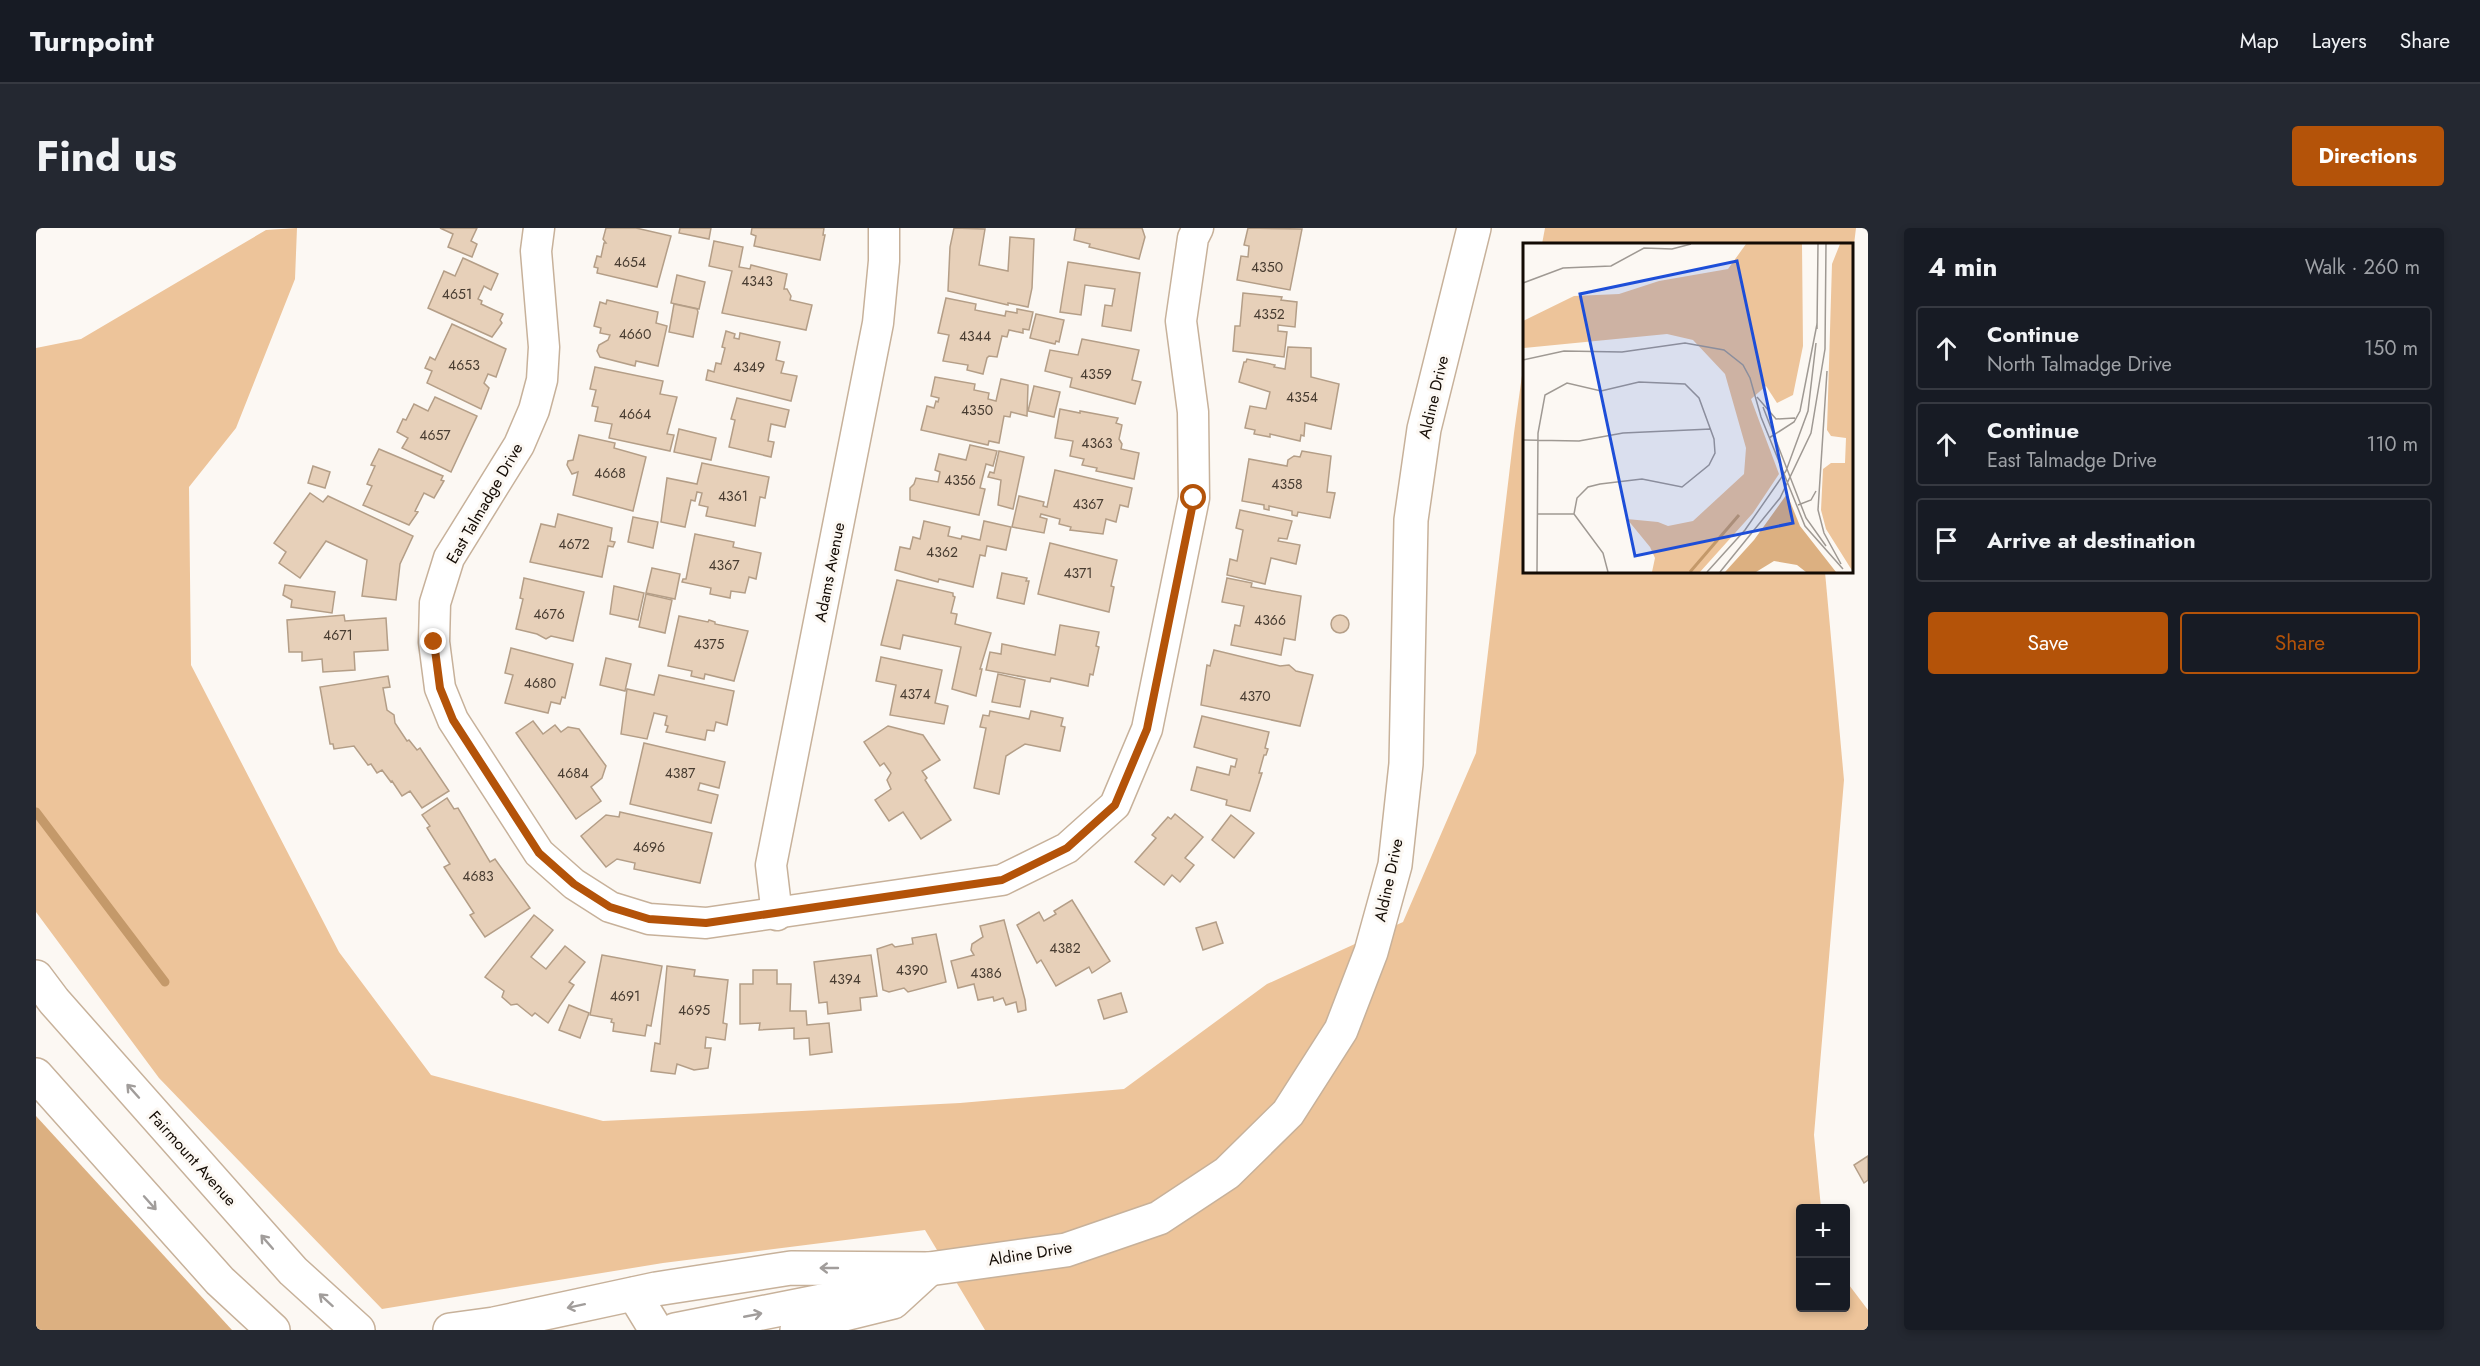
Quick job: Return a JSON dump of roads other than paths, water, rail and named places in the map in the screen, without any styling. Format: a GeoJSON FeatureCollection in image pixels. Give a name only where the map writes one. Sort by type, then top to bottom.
{"type":"FeatureCollection","features":[{"type":"Feature","properties":{"kind":"main road","name":"Aldine Drive"},"geometry":{"type":"LineString","coordinates":[[450,1330],[494,1324],[633,1294],[791,1268],[929,1269],[1066,1250],[1160,1218],[1227,1173],[1288,1113],[1341,1030],[1371,952],[1395,865],[1406,764],[1411,520],[1424,429],[1474,228]]}},
{"type":"Feature","properties":{"kind":"main road","name":"Fairmount Avenue"},"geometry":{"type":"LineString","coordinates":[[36,977],[54,1001],[293,1271],[358,1330]]}},
{"type":"Feature","properties":{"kind":"main road"},"geometry":{"type":"LineString","coordinates":[[36,1075],[219,1281],[273,1330]]}},
{"type":"Feature","properties":{"kind":"main road","name":"Aldine Drive"},"geometry":{"type":"LineString","coordinates":[[675,1330],[827,1300],[929,1269]]}},
{"type":"Feature","properties":{"kind":"main road"},"geometry":{"type":"LineString","coordinates":[[797,1330],[824,1319],[893,1302],[929,1269]]}},
{"type":"Feature","properties":{"kind":"main road"},"geometry":{"type":"LineString","coordinates":[[633,1294],[656,1330]]}},
{"type":"Feature","properties":{"kind":"street","name":"East Talmadge Drive"},"geometry":{"type":"LineString","coordinates":[[539,228],[536,251],[543,347],[542,380],[534,410],[519,445],[449,558],[435,603],[434,642],[440,688],[453,720],[539,853],[574,884],[610,907],[649,919],[706,923],[777,915],[1002,880],[1067,848],[1115,805],[1147,729],[1194,498],[1193,412],[1181,321],[1193,238],[1198,228]]}},
{"type":"Feature","properties":{"kind":"street","name":"Adams Avenue"},"geometry":{"type":"LineString","coordinates":[[777,915],[771,865],[878,323],[884,261],[884,228]]}},
{"type":"Feature","properties":{"kind":"waterway"},"geometry":{"type":"LineString","coordinates":[[36,812],[165,982]]}}]}
